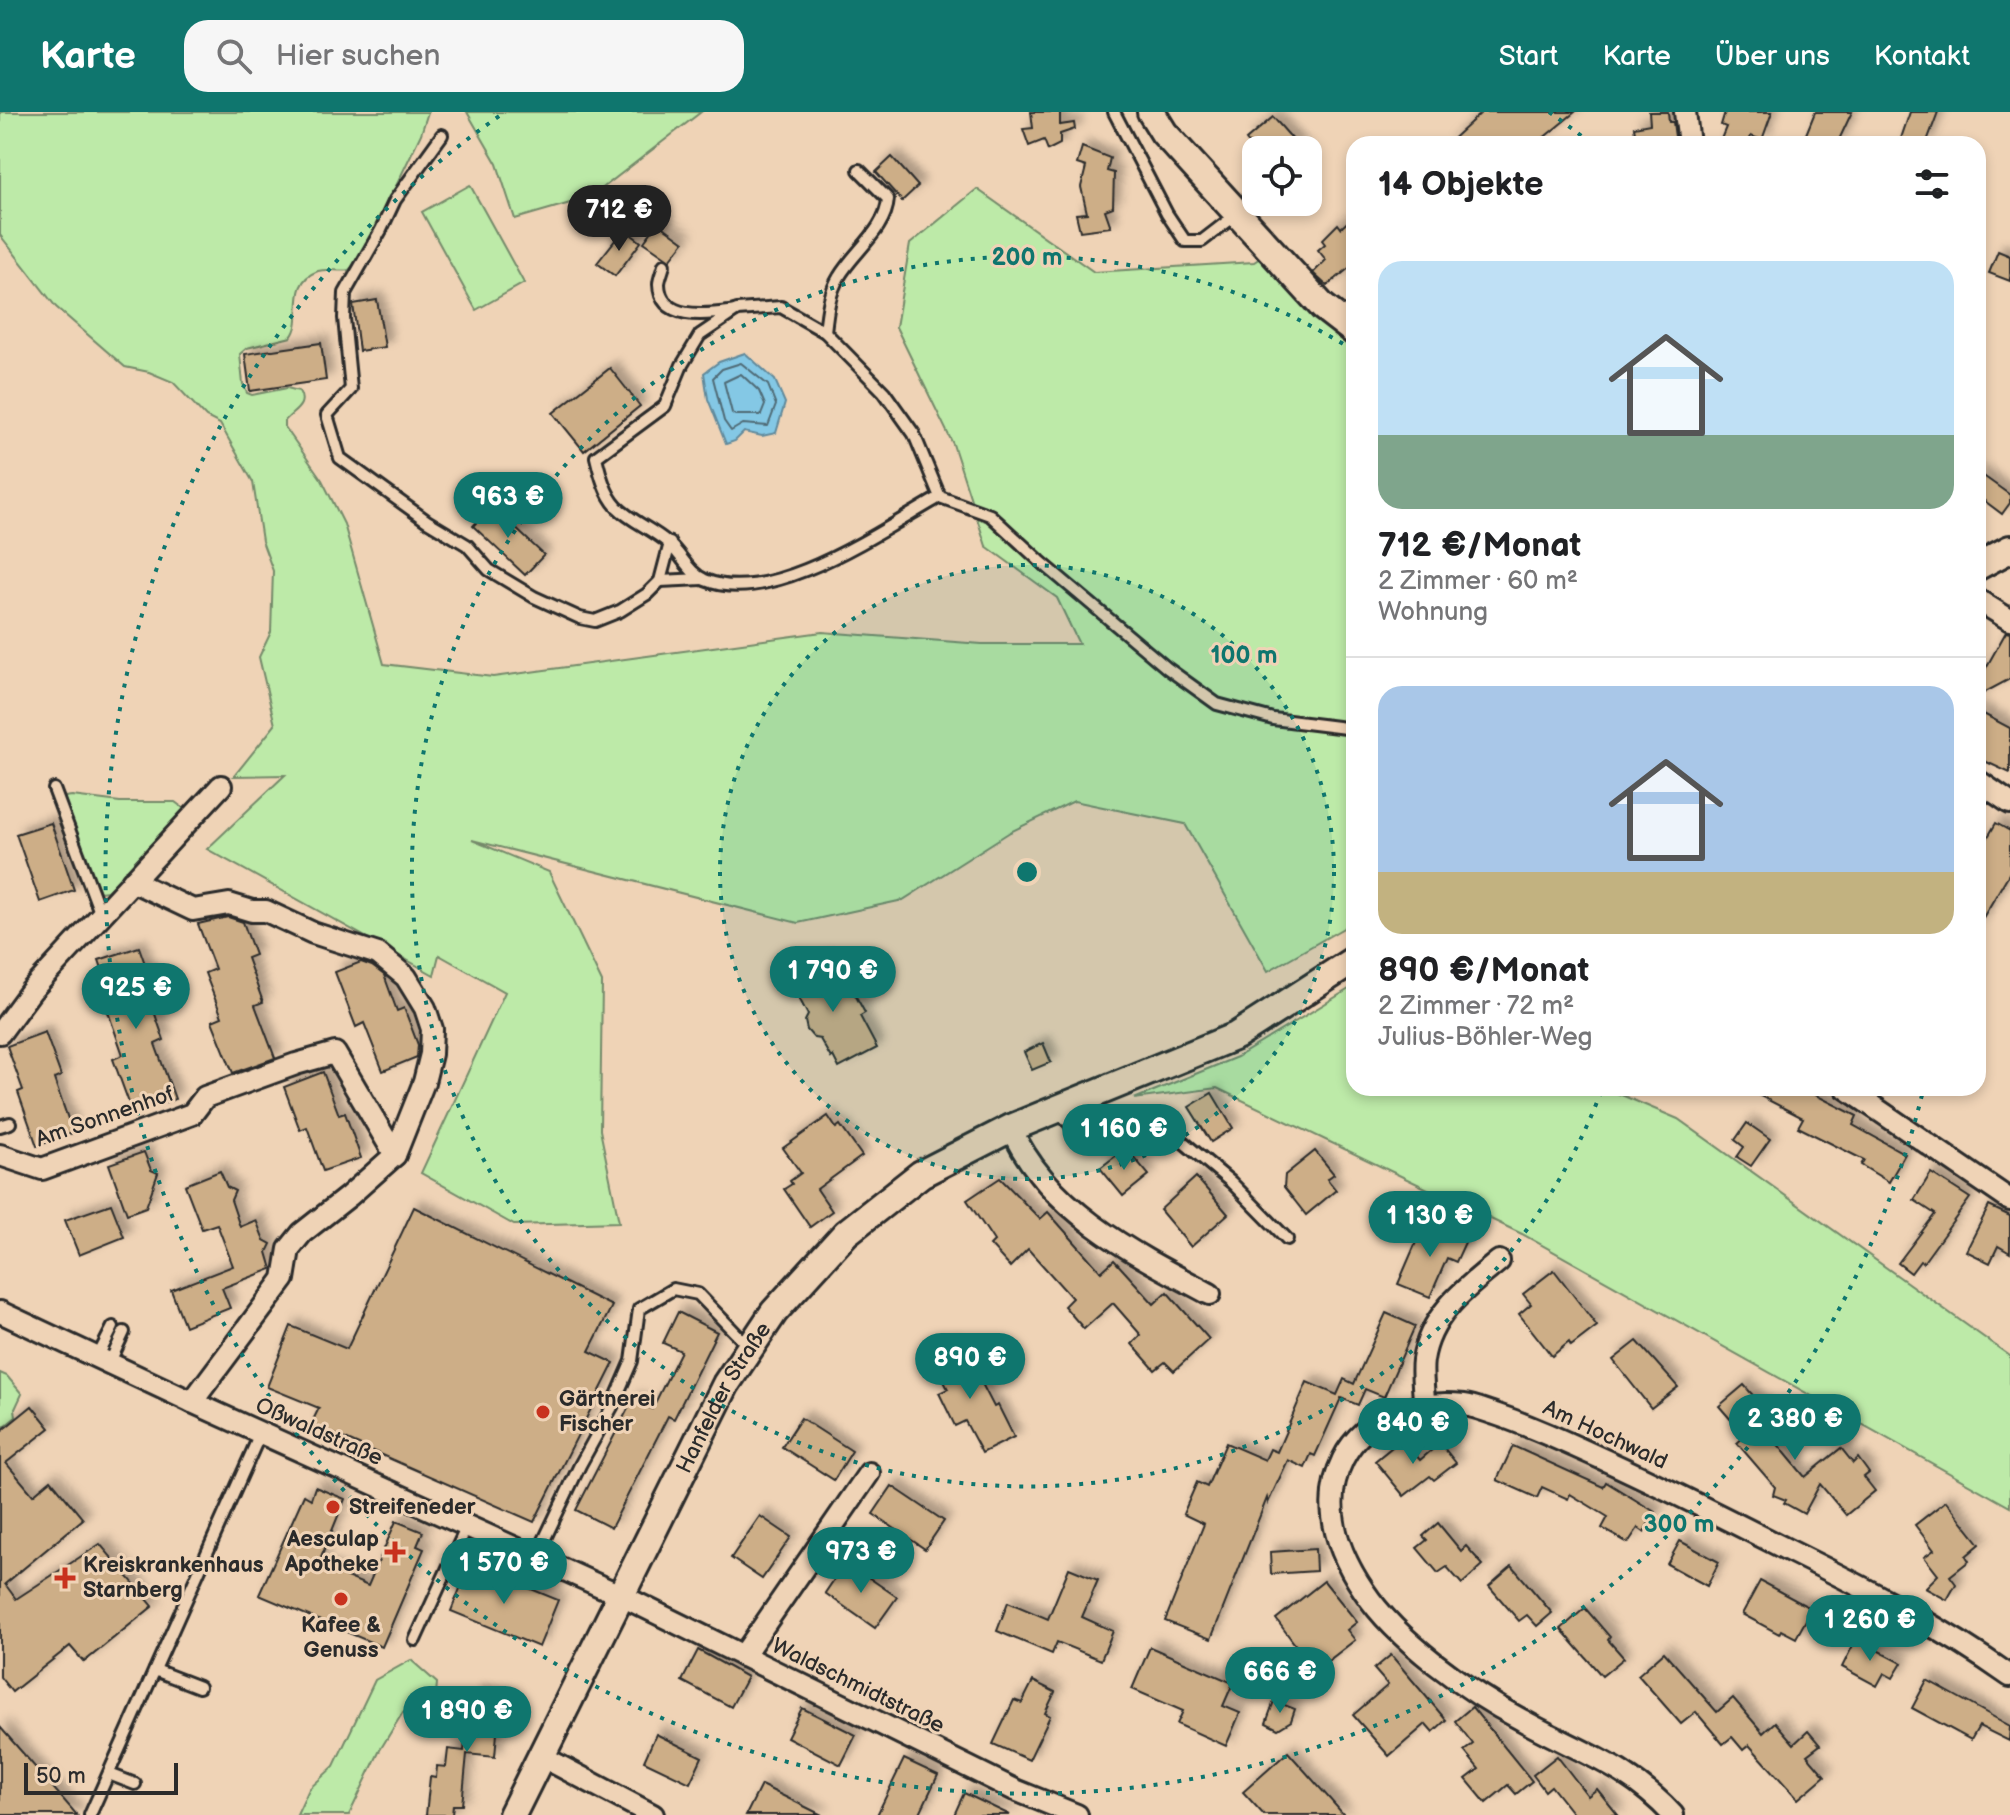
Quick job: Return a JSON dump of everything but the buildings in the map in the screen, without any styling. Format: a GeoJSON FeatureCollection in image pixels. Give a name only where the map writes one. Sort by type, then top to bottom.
{"type":"FeatureCollection","features":[{"type":"Feature","properties":{"kind":"street"},"geometry":{"type":"LineString","coordinates":[[1151,112],[1164,133],[1323,307],[1346,325]]}},
{"type":"Feature","properties":{"kind":"street"},"geometry":{"type":"LineString","coordinates":[[1685,112],[1688,136]]}},
{"type":"Feature","properties":{"kind":"street"},"geometry":{"type":"LineString","coordinates":[[1986,562],[2010,549]]}},
{"type":"Feature","properties":{"kind":"street"},"geometry":{"type":"LineString","coordinates":[[1986,605],[2010,620]]}},
{"type":"Feature","properties":{"kind":"street"},"geometry":{"type":"LineString","coordinates":[[0,1033],[31,991],[221,786]]}},
{"type":"Feature","properties":{"kind":"street"},"geometry":{"type":"LineString","coordinates":[[1986,786],[2010,803]]}},
{"type":"Feature","properties":{"kind":"street"},"geometry":{"type":"LineString","coordinates":[[137,877],[193,910],[229,904],[252,911],[266,911],[313,933],[378,954],[406,977],[425,1008],[432,1029],[431,1054],[424,1082],[395,1155],[302,1233],[289,1249],[284,1279],[192,1402]]}},
{"type":"Feature","properties":{"kind":"street","name":"Hanfelder Straße"},"geometry":{"type":"LineString","coordinates":[[512,1815],[726,1384],[774,1312],[846,1233],[921,1174],[1011,1128],[1236,1036],[1346,965]]}},
{"type":"Feature","properties":{"kind":"street","name":"Am Sonnenhof"},"geometry":{"type":"LineString","coordinates":[[0,1155],[42,1169],[192,1114],[205,1097],[335,1053],[395,1155]]}},
{"type":"Feature","properties":{"kind":"street"},"geometry":{"type":"LineString","coordinates":[[1858,1096],[2010,1200]]}},
{"type":"Feature","properties":{"kind":"street"},"geometry":{"type":"LineString","coordinates":[[1011,1128],[1019,1146],[1041,1178],[1071,1206],[1129,1251],[1210,1294]]}},
{"type":"Feature","properties":{"kind":"street"},"geometry":{"type":"LineString","coordinates":[[1424,1405],[1423,1359],[1438,1319],[1454,1297],[1499,1261]]}},
{"type":"Feature","properties":{"kind":"street","name":"Oßwaldstraße"},"geometry":{"type":"LineString","coordinates":[[0,1312],[620,1595]]}},
{"type":"Feature","properties":{"kind":"street","name":"Am Hochwald"},"geometry":{"type":"LineString","coordinates":[[1673,1815],[1652,1792],[1606,1761],[1521,1720],[1454,1676],[1402,1637],[1365,1593],[1341,1552],[1332,1510],[1334,1477],[1348,1448],[1366,1431],[1394,1412],[1424,1405],[1466,1405],[1531,1426],[1640,1476],[1881,1596],[1984,1657],[2010,1676]]}},
{"type":"Feature","properties":{"kind":"street"},"geometry":{"type":"LineString","coordinates":[[743,1656],[869,1473]]}},
{"type":"Feature","properties":{"kind":"street","name":"Waldschmidtstraße"},"geometry":{"type":"LineString","coordinates":[[620,1595],[1015,1790],[1077,1815]]}},
{"type":"Feature","properties":{"kind":"street"},"geometry":{"type":"LineString","coordinates":[[541,1756],[653,1815]]}},
{"type":"Feature","properties":{"kind":"lane"},"geometry":{"type":"LineString","coordinates":[[1114,112],[1167,214],[1185,241],[1202,241],[1238,213]]}},
{"type":"Feature","properties":{"kind":"lane"},"geometry":{"type":"LineString","coordinates":[[442,135],[395,200],[345,293],[344,318],[351,389],[327,415],[340,458],[427,521],[467,545],[489,570],[534,597],[580,618],[595,621],[620,611],[647,594],[660,581],[670,543]]}},
{"type":"Feature","properties":{"kind":"lane"},"geometry":{"type":"LineString","coordinates":[[825,332],[837,280],[887,215],[888,199],[859,170]]}},
{"type":"Feature","properties":{"kind":"lane"},"geometry":{"type":"LineString","coordinates":[[664,265],[659,285],[665,301],[681,312],[699,315],[781,307],[825,332],[884,392],[914,434],[940,497],[990,515],[1167,668],[1217,704],[1273,719],[1346,728]]}},
{"type":"Feature","properties":{"kind":"lane"},"geometry":{"type":"LineString","coordinates":[[737,310],[700,335],[682,365],[665,406],[596,457],[602,481],[617,507],[670,543],[695,574],[703,579],[715,583],[753,585],[795,574],[846,552],[940,497]]}},
{"type":"Feature","properties":{"kind":"lane"},"geometry":{"type":"LineString","coordinates":[[660,581],[703,579]]}},
{"type":"Feature","properties":{"kind":"lane"},"geometry":{"type":"LineString","coordinates":[[54,789],[101,915]]}},
{"type":"Feature","properties":{"kind":"lane"},"geometry":{"type":"LineString","coordinates":[[1056,1109],[1079,1135],[1088,1140],[1108,1142],[1152,1132],[1182,1141],[1231,1182],[1287,1239]]}},
{"type":"Feature","properties":{"kind":"lane"},"geometry":{"type":"LineString","coordinates":[[536,1557],[632,1361],[639,1309],[673,1289],[698,1294],[750,1348]]}},
{"type":"Feature","properties":{"kind":"lane"},"geometry":{"type":"LineString","coordinates":[[103,1361],[113,1327]]}},
{"type":"Feature","properties":{"kind":"lane"},"geometry":{"type":"LineString","coordinates":[[103,1361],[124,1332]]}},
{"type":"Feature","properties":{"kind":"lane"},"geometry":{"type":"LineString","coordinates":[[90,1815],[261,1432]]}},
{"type":"Feature","properties":{"kind":"lane"},"geometry":{"type":"LineString","coordinates":[[415,1640],[467,1526]]}},
{"type":"Feature","properties":{"kind":"lane"},"geometry":{"type":"LineString","coordinates":[[155,1670],[199,1687]]}},
{"type":"Feature","properties":{"kind":"lane"},"geometry":{"type":"LineString","coordinates":[[109,1774],[135,1784]]}},
{"type":"Feature","properties":{"kind":"green space"},"geometry":{"type":"Polygon","coordinates":[[[0,112],[428,112],[421,134],[363,255],[349,270],[322,270],[308,277],[299,292],[297,321],[291,337],[247,348],[240,354],[243,384],[247,393],[252,395],[287,388],[299,391],[301,404],[285,421],[285,427],[322,480],[344,524],[384,664],[493,677],[822,632],[982,644],[1079,644],[1057,598],[986,546],[953,444],[896,327],[910,244],[977,189],[1094,272],[1254,262],[1272,250],[1346,316],[1346,927],[1268,971],[1185,824],[1074,801],[1010,832],[903,900],[798,923],[472,840],[549,872],[602,982],[600,1130],[619,1222],[514,1225],[421,1173],[505,992],[439,955],[434,975],[207,849],[285,775],[234,776],[275,725],[259,657],[271,632],[273,571],[262,541],[253,482],[220,424],[206,417],[173,382],[125,367],[56,307],[0,235],[0,112]]]}},
{"type":"Feature","properties":{"kind":"green space"},"geometry":{"type":"Polygon","coordinates":[[[467,112],[701,112],[591,197],[515,219],[497,164],[467,112]]]}},
{"type":"Feature","properties":{"kind":"green space"},"geometry":{"type":"Polygon","coordinates":[[[470,185],[524,283],[476,310],[422,212],[470,185]]]}},
{"type":"Feature","properties":{"kind":"green space"},"geometry":{"type":"Polygon","coordinates":[[[65,797],[120,802],[175,802],[190,813],[107,891],[100,892],[63,802],[65,797]]]}},
{"type":"Feature","properties":{"kind":"green space"},"geometry":{"type":"Polygon","coordinates":[[[1346,991],[1346,1096],[1624,1096],[1678,1119],[2010,1356],[2010,1507],[1522,1234],[1217,1088],[1134,1099],[1237,1057],[1346,991]]]}},
{"type":"Feature","properties":{"kind":"green space"},"geometry":{"type":"Polygon","coordinates":[[[0,1373],[7,1376],[22,1394],[15,1409],[16,1417],[0,1430],[0,1373]]]}},
{"type":"Feature","properties":{"kind":"green space"},"geometry":{"type":"Polygon","coordinates":[[[411,1660],[437,1683],[433,1727],[403,1712],[380,1750],[349,1815],[297,1815],[309,1789],[334,1766],[375,1680],[411,1660]]]}},
{"type":"Feature","properties":{"kind":"water"},"geometry":{"type":"Polygon","coordinates":[[[745,353],[775,380],[785,403],[776,433],[762,436],[744,432],[735,441],[726,444],[708,399],[704,373],[719,362],[745,353]]]}},
{"type":"Feature","properties":{"kind":"place","name":"Gärtnerei Fischer"},"geometry":{"type":"Point","coordinates":[543,1412]}},
{"type":"Feature","properties":{"kind":"place","name":"Streifeneder"},"geometry":{"type":"Point","coordinates":[333,1507]}},
{"type":"Feature","properties":{"kind":"place","name":"Aesculap Apotheke"},"geometry":{"type":"Point","coordinates":[395,1552]}},
{"type":"Feature","properties":{"kind":"place","name":"Kreiskrankenhaus Starnberg"},"geometry":{"type":"Point","coordinates":[65,1578]}},
{"type":"Feature","properties":{"kind":"place","name":"Kafee & Genuss"},"geometry":{"type":"Point","coordinates":[341,1599]}}]}
